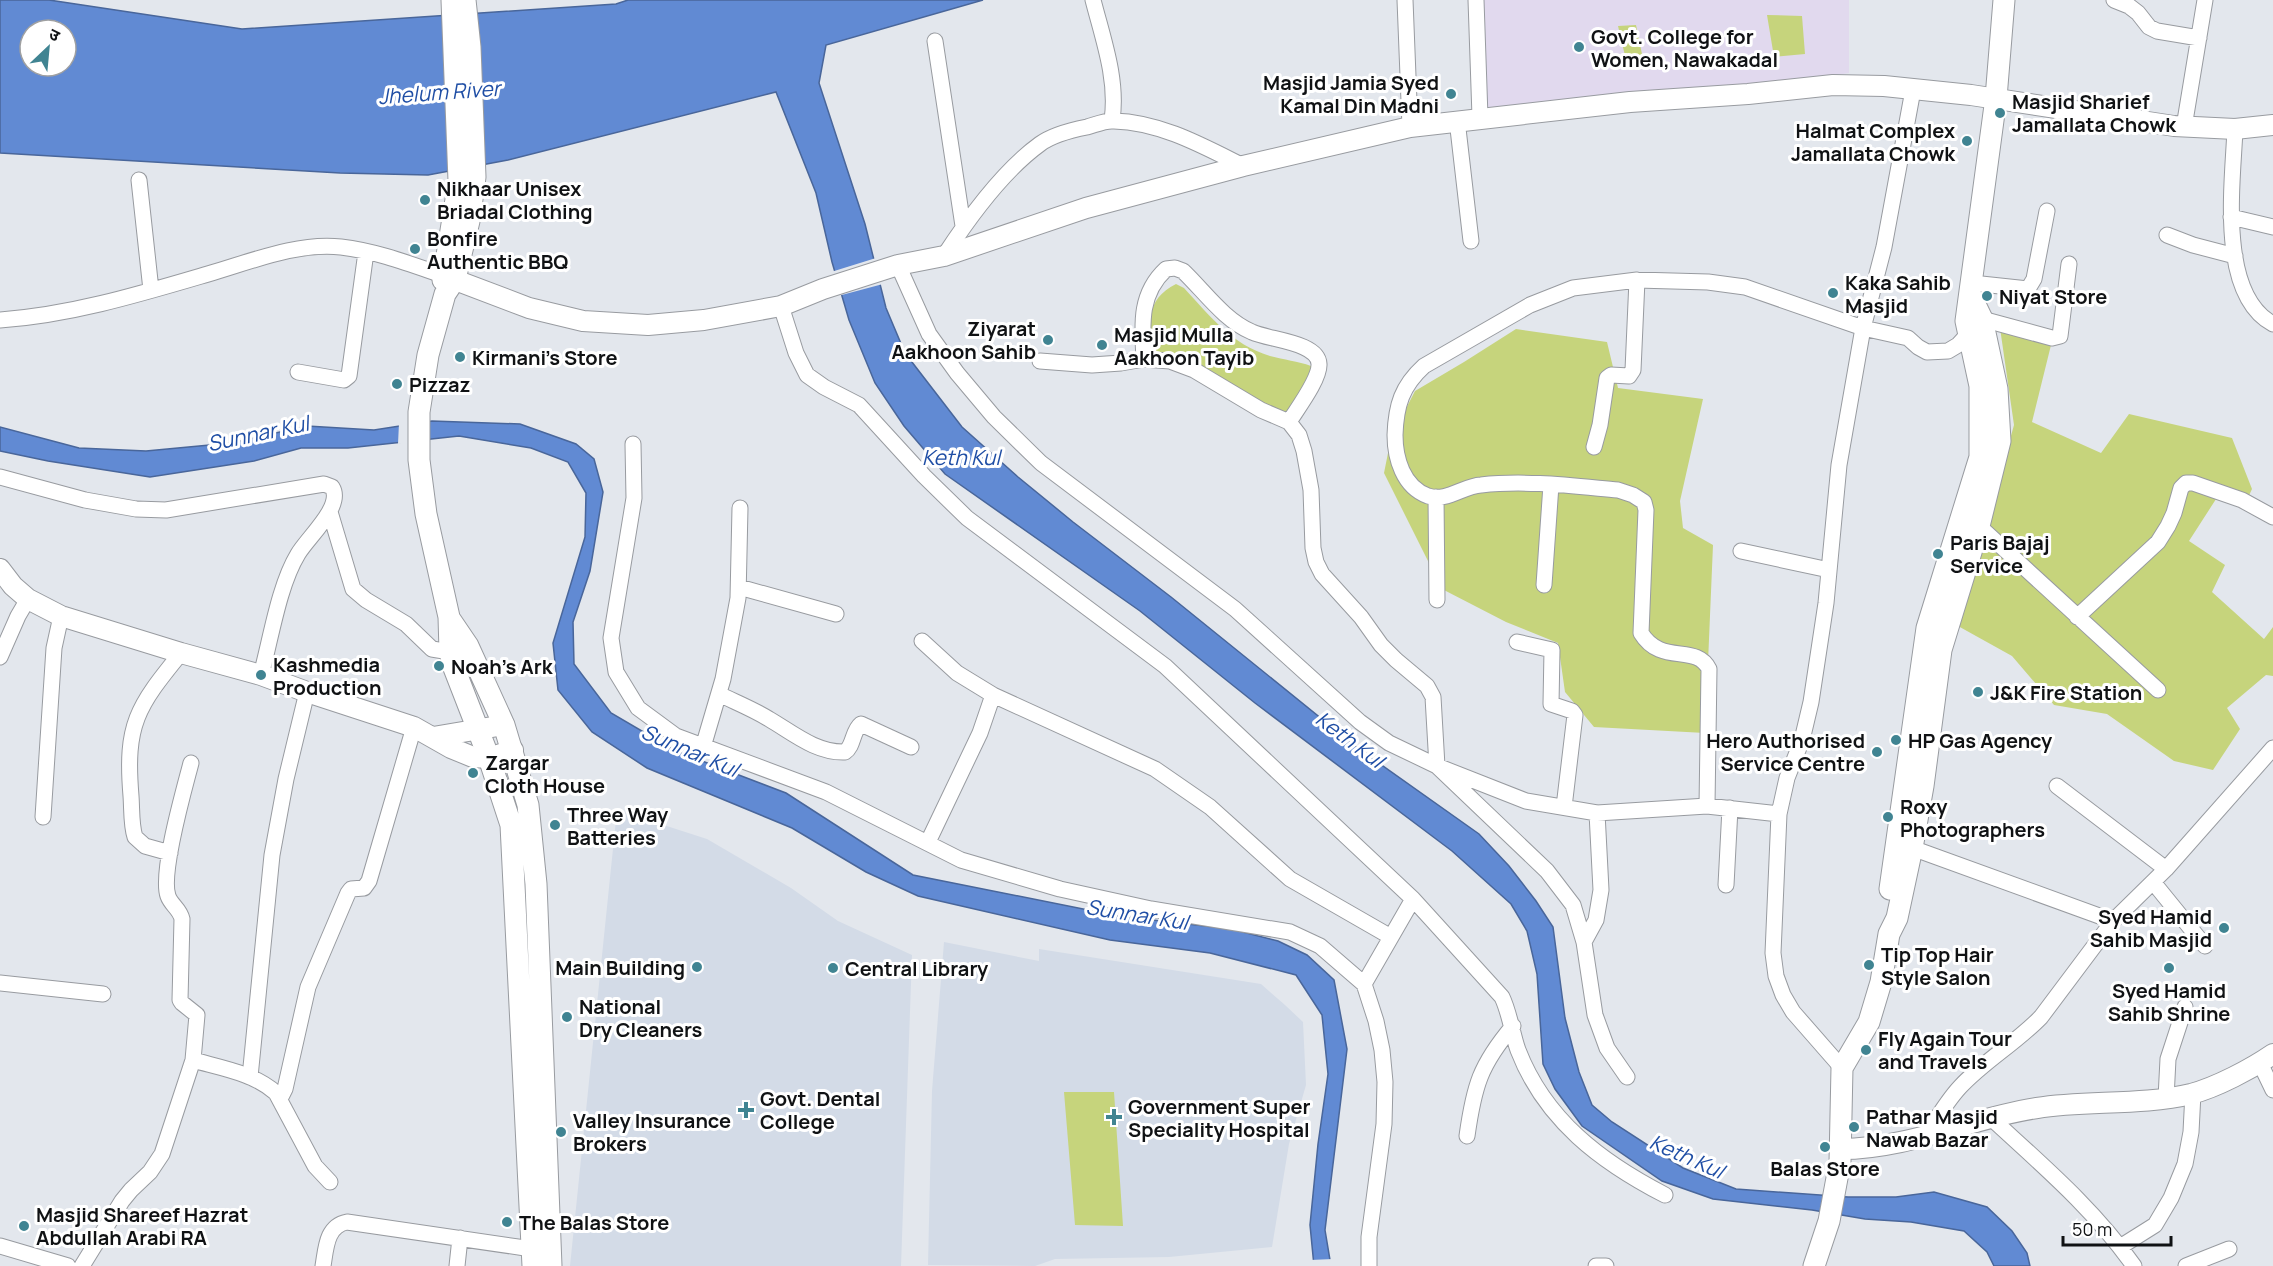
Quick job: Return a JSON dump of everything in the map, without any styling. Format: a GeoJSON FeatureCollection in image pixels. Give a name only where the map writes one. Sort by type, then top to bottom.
{"type":"FeatureCollection","features":[{"type":"Feature","properties":{"kind":"main road"},"geometry":{"type":"LineString","coordinates":[[452,0],[467,179]]}},
{"type":"Feature","properties":{"kind":"main road"},"geometry":{"type":"LineString","coordinates":[[465,0],[470,47],[467,179],[447,283],[428,355],[418,412],[419,460],[426,514],[449,617],[450,652],[454,668],[489,758],[511,825],[533,1258]]}},
{"type":"Feature","properties":{"kind":"main road"},"geometry":{"type":"LineString","coordinates":[[1889,934],[1885,918],[1928,628],[1980,457],[1980,386],[1968,334],[1967,312],[1996,98],[2004,0]]}},
{"type":"Feature","properties":{"kind":"main road"},"geometry":{"type":"LineString","coordinates":[[1814,1266],[1829,1221],[1840,1156],[1842,1068],[1869,1022],[1881,982],[1889,934],[1897,918],[1912,848],[1923,786],[1941,650],[1979,526],[2000,441],[1997,389],[1982,319],[1971,290]]}},
{"type":"Feature","properties":{"kind":"main road"},"geometry":{"type":"LineString","coordinates":[[449,617],[468,646],[504,725],[528,805],[536,884],[550,1266]]}},
{"type":"Feature","properties":{"kind":"street"},"geometry":{"type":"LineString","coordinates":[[1093,0],[1113,88],[1112,120]]}},
{"type":"Feature","properties":{"kind":"street"},"geometry":{"type":"LineString","coordinates":[[1405,0],[1410,127]]}},
{"type":"Feature","properties":{"kind":"street"},"geometry":{"type":"LineString","coordinates":[[1476,0],[1480,117]]}},
{"type":"Feature","properties":{"kind":"street"},"geometry":{"type":"LineString","coordinates":[[2114,0],[2129,6],[2149,27],[2157,31],[2199,38]]}},
{"type":"Feature","properties":{"kind":"street"},"geometry":{"type":"LineString","coordinates":[[2184,127],[2205,0]]}},
{"type":"Feature","properties":{"kind":"street"},"geometry":{"type":"LineString","coordinates":[[935,41],[963,226]]}},
{"type":"Feature","properties":{"kind":"street"},"geometry":{"type":"LineString","coordinates":[[0,320],[29,318],[120,299],[278,254],[310,248],[340,247],[366,252],[447,283],[530,309],[583,321],[648,325],[704,320],[781,306],[823,289],[891,267],[944,256],[1086,208],[1243,166],[1410,127],[1480,117],[1833,85],[1884,86],[1996,98],[2184,127],[2235,129],[2273,125]]}},
{"type":"Feature","properties":{"kind":"street"},"geometry":{"type":"LineString","coordinates":[[1842,1068],[1793,1012],[1776,976],[1773,953],[1779,814],[1787,778],[1802,740],[1811,702],[1821,645],[1839,465],[1863,327],[1884,247],[1913,90]]}},
{"type":"Feature","properties":{"kind":"street"},"geometry":{"type":"LineString","coordinates":[[944,256],[963,226],[1017,164],[1041,143],[1077,129],[1112,120],[1148,125],[1192,140],[1243,166]]}},
{"type":"Feature","properties":{"kind":"street"},"geometry":{"type":"LineString","coordinates":[[1457,120],[1470,241]]}},
{"type":"Feature","properties":{"kind":"street"},"geometry":{"type":"LineString","coordinates":[[2235,129],[2231,217],[2232,241],[2238,272],[2250,302],[2266,321],[2273,324]]}},
{"type":"Feature","properties":{"kind":"street"},"geometry":{"type":"LineString","coordinates":[[139,180],[151,290]]}},
{"type":"Feature","properties":{"kind":"street"},"geometry":{"type":"LineString","coordinates":[[1971,290],[2028,289],[2034,279],[2047,211]]}},
{"type":"Feature","properties":{"kind":"street"},"geometry":{"type":"LineString","coordinates":[[2231,217],[2273,227]]}},
{"type":"Feature","properties":{"kind":"street"},"geometry":{"type":"LineString","coordinates":[[2167,235],[2235,256]]}},
{"type":"Feature","properties":{"kind":"street"},"geometry":{"type":"LineString","coordinates":[[298,372],[344,380],[349,376],[366,252]]}},
{"type":"Feature","properties":{"kind":"street"},"geometry":{"type":"LineString","coordinates":[[1982,319],[2052,338],[2060,336],[2069,264]]}},
{"type":"Feature","properties":{"kind":"street"},"geometry":{"type":"LineString","coordinates":[[891,267],[929,334],[957,373],[994,417],[1041,463],[1235,609],[1360,722],[1389,743],[1437,766],[1526,801],[1597,813],[1707,806],[1779,814]]}},
{"type":"Feature","properties":{"kind":"street"},"geometry":{"type":"LineString","coordinates":[[1144,359],[1142,319],[1151,288],[1166,269],[1175,268],[1183,271],[1234,321],[1251,332],[1309,349],[1317,356],[1320,366],[1317,375],[1289,422]]}},
{"type":"Feature","properties":{"kind":"street"},"geometry":{"type":"LineString","coordinates":[[1594,447],[1607,378],[1611,375],[1629,376],[1633,370],[1637,280]]}},
{"type":"Feature","properties":{"kind":"street"},"geometry":{"type":"LineString","coordinates":[[1707,806],[1709,669],[1699,658],[1666,653],[1655,648],[1641,633],[1646,510],[1644,502],[1640,498],[1618,490],[1503,483],[1477,485],[1442,498],[1427,496],[1413,486],[1400,469],[1395,448],[1395,424],[1401,396],[1410,379],[1424,366],[1530,305],[1573,288],[1637,280],[1708,282],[1745,287],[1863,327],[1908,338],[1927,352],[1948,351],[1958,345],[1968,334]]}},
{"type":"Feature","properties":{"kind":"street"},"geometry":{"type":"LineString","coordinates":[[781,306],[795,353],[807,375],[824,387],[859,405],[924,476],[967,518],[1165,666],[1413,899],[1502,997],[1513,1026],[1518,1049],[1550,1107],[1574,1135],[1601,1158],[1628,1176],[1665,1195]]}},
{"type":"Feature","properties":{"kind":"street"},"geometry":{"type":"LineString","coordinates":[[1040,361],[1092,364],[1144,359],[1170,362],[1194,370],[1261,410],[1289,422],[1299,435],[1304,451],[1311,490],[1313,548],[1322,574],[1381,645],[1427,686],[1433,697],[1437,766],[1547,871],[1573,905],[1584,942],[1594,1015],[1607,1048],[1627,1077]]}},
{"type":"Feature","properties":{"kind":"street"},"geometry":{"type":"LineString","coordinates":[[633,444],[634,498],[611,638],[616,672],[638,708],[676,736],[826,792],[961,860],[1060,889],[1151,909],[1290,932],[1320,946],[1364,984],[1376,1021],[1385,1082],[1384,1124],[1369,1237],[1370,1266]]}},
{"type":"Feature","properties":{"kind":"street"},"geometry":{"type":"LineString","coordinates":[[0,477],[85,500],[136,509],[166,510],[328,484],[334,490],[334,505],[305,542],[289,572],[261,675]]}},
{"type":"Feature","properties":{"kind":"street"},"geometry":{"type":"LineString","coordinates":[[2077,617],[2158,542],[2174,513],[2181,488],[2186,483],[2193,483],[2242,500],[2273,517]]}},
{"type":"Feature","properties":{"kind":"street"},"geometry":{"type":"LineString","coordinates":[[1544,585],[1551,485]]}},
{"type":"Feature","properties":{"kind":"street"},"geometry":{"type":"LineString","coordinates":[[1436,497],[1437,600]]}},
{"type":"Feature","properties":{"kind":"street"},"geometry":{"type":"LineString","coordinates":[[703,747],[730,648],[739,587],[740,508]]}},
{"type":"Feature","properties":{"kind":"street"},"geometry":{"type":"LineString","coordinates":[[330,512],[353,589],[366,600],[406,624],[432,649],[450,652]]}},
{"type":"Feature","properties":{"kind":"street"},"geometry":{"type":"LineString","coordinates":[[1979,526],[2158,690]]}},
{"type":"Feature","properties":{"kind":"street"},"geometry":{"type":"LineString","coordinates":[[1741,551],[1829,570]]}},
{"type":"Feature","properties":{"kind":"street"},"geometry":{"type":"LineString","coordinates":[[0,569],[13,586],[28,599],[62,616],[261,675],[307,693],[414,727],[451,748],[473,757],[489,758],[513,750]]}},
{"type":"Feature","properties":{"kind":"street"},"geometry":{"type":"LineString","coordinates":[[739,587],[836,614]]}},
{"type":"Feature","properties":{"kind":"street"},"geometry":{"type":"LineString","coordinates":[[0,657],[28,599]]}},
{"type":"Feature","properties":{"kind":"street"},"geometry":{"type":"LineString","coordinates":[[43,817],[54,648],[62,616]]}},
{"type":"Feature","properties":{"kind":"street"},"geometry":{"type":"LineString","coordinates":[[922,641],[957,673],[993,695],[1155,769],[1210,807],[1290,879],[1391,937]]}},
{"type":"Feature","properties":{"kind":"street"},"geometry":{"type":"LineString","coordinates":[[1516,642],[1552,650],[1551,704],[1572,711],[1575,715],[1564,807]]}},
{"type":"Feature","properties":{"kind":"street"},"geometry":{"type":"LineString","coordinates":[[170,853],[145,846],[135,837],[128,761],[130,742],[142,705],[181,653]]}},
{"type":"Feature","properties":{"kind":"street"},"geometry":{"type":"LineString","coordinates":[[250,1077],[272,855],[286,779],[307,693]]}},
{"type":"Feature","properties":{"kind":"street"},"geometry":{"type":"LineString","coordinates":[[719,694],[817,747],[845,752],[850,748],[858,725],[863,724],[911,747]]}},
{"type":"Feature","properties":{"kind":"street"},"geometry":{"type":"LineString","coordinates":[[928,842],[980,733],[993,695]]}},
{"type":"Feature","properties":{"kind":"street"},"geometry":{"type":"LineString","coordinates":[[433,737],[504,725]]}},
{"type":"Feature","properties":{"kind":"street"},"geometry":{"type":"LineString","coordinates":[[280,1099],[285,1089],[309,987],[348,893],[351,889],[364,888],[369,881],[414,727]]}},
{"type":"Feature","properties":{"kind":"street"},"geometry":{"type":"LineString","coordinates":[[1925,1137],[1942,1109],[1960,1087],[2028,1031],[2041,1017],[2113,921],[2166,869],[2273,748]]}},
{"type":"Feature","properties":{"kind":"street"},"geometry":{"type":"LineString","coordinates":[[82,1266],[122,1201],[158,1163],[193,1060],[198,1018],[196,1012],[180,1000],[182,919],[180,911],[167,895],[170,853],[191,764]]}},
{"type":"Feature","properties":{"kind":"street"},"geometry":{"type":"LineString","coordinates":[[2057,786],[2166,869]]}},
{"type":"Feature","properties":{"kind":"street"},"geometry":{"type":"LineString","coordinates":[[1726,885],[1730,808]]}},
{"type":"Feature","properties":{"kind":"street"},"geometry":{"type":"LineString","coordinates":[[1584,942],[1596,920],[1601,890],[1597,813]]}},
{"type":"Feature","properties":{"kind":"street"},"geometry":{"type":"LineString","coordinates":[[1912,848],[2113,921]]}},
{"type":"Feature","properties":{"kind":"street"},"geometry":{"type":"LineString","coordinates":[[2153,882],[2205,946]]}},
{"type":"Feature","properties":{"kind":"street"},"geometry":{"type":"LineString","coordinates":[[1364,984],[1413,899]]}},
{"type":"Feature","properties":{"kind":"street"},"geometry":{"type":"LineString","coordinates":[[0,983],[103,994]]}},
{"type":"Feature","properties":{"kind":"street"},"geometry":{"type":"LineString","coordinates":[[2166,1098],[2168,1059],[2185,1007]]}},
{"type":"Feature","properties":{"kind":"street"},"geometry":{"type":"LineString","coordinates":[[1467,1136],[1476,1084],[1487,1058],[1513,1026]]}},
{"type":"Feature","properties":{"kind":"street"},"geometry":{"type":"LineString","coordinates":[[1840,1156],[2036,1108],[2166,1098],[2193,1093],[2267,1058],[2273,1090]]}},
{"type":"Feature","properties":{"kind":"street"},"geometry":{"type":"LineString","coordinates":[[193,1060],[250,1077],[269,1087],[280,1099],[315,1166],[330,1182]]}},
{"type":"Feature","properties":{"kind":"street"},"geometry":{"type":"LineString","coordinates":[[2120,1247],[2155,1225],[2171,1198],[2185,1164],[2191,1132],[2193,1093]]}},
{"type":"Feature","properties":{"kind":"street"},"geometry":{"type":"LineString","coordinates":[[1991,1118],[2053,1174],[2120,1247],[2134,1266]]}},
{"type":"Feature","properties":{"kind":"street"},"geometry":{"type":"LineString","coordinates":[[322,1266],[331,1232],[339,1224],[347,1222],[460,1238],[533,1258]]}},
{"type":"Feature","properties":{"kind":"street"},"geometry":{"type":"LineString","coordinates":[[457,1266],[460,1238]]}},
{"type":"Feature","properties":{"kind":"street"},"geometry":{"type":"LineString","coordinates":[[0,1246],[68,1266]]}},
{"type":"Feature","properties":{"kind":"street"},"geometry":{"type":"LineString","coordinates":[[2186,1266],[2229,1249]]}},
{"type":"Feature","properties":{"kind":"street"},"geometry":{"type":"LineString","coordinates":[[1596,1266],[1606,1266]]}},
{"type":"Feature","properties":{"kind":"shaded area"},"geometry":{"type":"Polygon","coordinates":[[[1476,0],[1849,0],[1849,73],[1773,85],[1483,114],[1476,0]]]}},
{"type":"Feature","properties":{"kind":"shaded area","name":"Govt. Dental College"},"geometry":{"type":"Polygon","coordinates":[[[617,810],[707,839],[791,888],[838,921],[912,955],[901,1266],[570,1266],[617,810]]]}},
{"type":"Feature","properties":{"kind":"shaded area","name":"Government Super Speciality Hospital"},"geometry":{"type":"Polygon","coordinates":[[[944,942],[1039,961],[1039,949],[1261,984],[1285,1005],[1303,1022],[1306,1085],[1289,1144],[1272,1247],[1169,1257],[1055,1259],[1035,1266],[928,1265],[932,1091],[944,942]]]}},
{"type":"Feature","properties":{"kind":"green space"},"geometry":{"type":"Polygon","coordinates":[[[1767,15],[1802,16],[1805,54],[1774,57],[1767,15]]]}},
{"type":"Feature","properties":{"kind":"green space"},"geometry":{"type":"Polygon","coordinates":[[[1636,25],[1643,59],[1626,60],[1618,26],[1636,25]]]}},
{"type":"Feature","properties":{"kind":"green space"},"geometry":{"type":"Polygon","coordinates":[[[1176,284],[1184,288],[1213,319],[1244,344],[1270,356],[1311,366],[1311,373],[1288,418],[1146,355],[1150,314],[1159,297],[1176,284]]]}},
{"type":"Feature","properties":{"kind":"green space"},"geometry":{"type":"Polygon","coordinates":[[[1999,321],[2052,341],[2032,422],[2101,453],[2129,414],[2232,438],[2252,489],[2245,504],[2218,496],[2189,541],[2225,565],[2212,592],[2264,639],[2273,627],[2273,676],[2266,675],[2227,708],[2240,729],[2213,770],[2174,761],[2107,714],[2054,705],[2012,656],[1958,626],[2014,425],[1999,321]]]}},
{"type":"Feature","properties":{"kind":"green space"},"geometry":{"type":"Polygon","coordinates":[[[1516,329],[1607,342],[1618,388],[1703,399],[1680,501],[1683,528],[1713,545],[1705,733],[1594,727],[1565,692],[1558,643],[1506,622],[1442,589],[1384,473],[1391,438],[1415,391],[1516,329]]]}},
{"type":"Feature","properties":{"kind":"green space"},"geometry":{"type":"Polygon","coordinates":[[[1064,1092],[1114,1092],[1123,1226],[1075,1225],[1064,1092]]]}},
{"type":"Feature","properties":{"kind":"water"},"geometry":{"type":"Polygon","coordinates":[[[0,0],[49,0],[242,29],[616,4],[628,0],[983,0],[826,45],[819,83],[865,224],[886,308],[905,353],[962,427],[1073,522],[1171,597],[1359,749],[1479,834],[1509,866],[1553,927],[1565,1018],[1579,1072],[1592,1105],[1612,1122],[1683,1168],[1736,1189],[1848,1197],[1896,1197],[1934,1192],[1987,1207],[2012,1231],[2027,1253],[2030,1266],[1994,1266],[1987,1252],[1964,1231],[1911,1222],[1865,1219],[1812,1210],[1713,1199],[1662,1181],[1582,1126],[1555,1089],[1543,1064],[1537,974],[1527,931],[1511,904],[1452,851],[1255,703],[1140,611],[945,474],[904,426],[875,383],[849,320],[832,262],[816,193],[776,92],[508,160],[428,175],[340,173],[0,153],[0,0]]]}},
{"type":"Feature","properties":{"kind":"water"},"geometry":{"type":"Polygon","coordinates":[[[432,421],[520,424],[576,444],[594,459],[603,492],[590,571],[573,622],[574,664],[611,713],[676,751],[786,793],[913,875],[1118,916],[1231,929],[1278,941],[1307,955],[1334,980],[1347,1049],[1325,1230],[1331,1266],[1314,1266],[1310,1225],[1328,1074],[1322,1015],[1296,975],[1210,953],[1110,940],[918,896],[866,872],[792,828],[647,768],[592,732],[558,690],[553,643],[585,537],[586,493],[568,462],[531,448],[459,436],[348,448],[301,448],[254,461],[150,477],[0,451],[0,427],[79,448],[146,451],[231,443],[307,426],[374,430],[432,421]]]}},
{"type":"Feature","properties":{"kind":"pier"},"geometry":{"type":"Polygon","coordinates":[[[876,258],[883,284],[838,296],[831,272],[876,258]]]}},
{"type":"Feature","properties":{"kind":"pier"},"geometry":{"type":"Polygon","coordinates":[[[429,418],[430,441],[398,444],[399,423],[429,418]]]}},
{"type":"Feature","properties":{"kind":"pier"},"geometry":{"type":"Polygon","coordinates":[[[1333,1259],[1334,1266],[1311,1266],[1310,1260],[1333,1259]]]}},
{"type":"Feature","properties":{"kind":"place","name":"Govt. College for Women, Nawakadal"},"geometry":{"type":"Point","coordinates":[1579,47]}},
{"type":"Feature","properties":{"kind":"place","name":"Masjid Jamia Syed Kamal Din Madni"},"geometry":{"type":"Point","coordinates":[1451,94]}},
{"type":"Feature","properties":{"kind":"place","name":"Masjid Sharief Jamallata Chowk"},"geometry":{"type":"Point","coordinates":[2000,113]}},
{"type":"Feature","properties":{"kind":"place","name":"Halmat Complex Jamallata Chowk"},"geometry":{"type":"Point","coordinates":[1967,141]}},
{"type":"Feature","properties":{"kind":"place","name":"Nikhaar Unisex Briadal Clothing"},"geometry":{"type":"Point","coordinates":[425,200]}},
{"type":"Feature","properties":{"kind":"place","name":"Bonfire Authentic BBQ"},"geometry":{"type":"Point","coordinates":[415,249]}},
{"type":"Feature","properties":{"kind":"place","name":"Kaka Sahib Masjid"},"geometry":{"type":"Point","coordinates":[1833,293]}},
{"type":"Feature","properties":{"kind":"place","name":"Niyat Store"},"geometry":{"type":"Point","coordinates":[1987,296]}},
{"type":"Feature","properties":{"kind":"place","name":"Ziyarat Aakhoon Sahib"},"geometry":{"type":"Point","coordinates":[1048,340]}},
{"type":"Feature","properties":{"kind":"place","name":"Masjid Mulla Aakhoon Tayib"},"geometry":{"type":"Point","coordinates":[1102,345]}},
{"type":"Feature","properties":{"kind":"place","name":"Kirmani's Store"},"geometry":{"type":"Point","coordinates":[460,357]}},
{"type":"Feature","properties":{"kind":"place","name":"Pizzaz"},"geometry":{"type":"Point","coordinates":[397,384]}},
{"type":"Feature","properties":{"kind":"place","name":"Paris Bajaj Service"},"geometry":{"type":"Point","coordinates":[1938,554]}},
{"type":"Feature","properties":{"kind":"place","name":"Noah's Ark"},"geometry":{"type":"Point","coordinates":[439,666]}},
{"type":"Feature","properties":{"kind":"place","name":"Kashmedia Production"},"geometry":{"type":"Point","coordinates":[261,675]}},
{"type":"Feature","properties":{"kind":"place","name":"J&K Fire Station"},"geometry":{"type":"Point","coordinates":[1978,692]}},
{"type":"Feature","properties":{"kind":"place","name":"HP Gas Agency"},"geometry":{"type":"Point","coordinates":[1896,740]}},
{"type":"Feature","properties":{"kind":"place","name":"Hero Authorised Service Centre"},"geometry":{"type":"Point","coordinates":[1877,752]}},
{"type":"Feature","properties":{"kind":"place","name":"Zargar Cloth House"},"geometry":{"type":"Point","coordinates":[473,773]}},
{"type":"Feature","properties":{"kind":"place","name":"Roxy Photographers"},"geometry":{"type":"Point","coordinates":[1888,817]}},
{"type":"Feature","properties":{"kind":"place","name":"Three Way Batteries"},"geometry":{"type":"Point","coordinates":[555,825]}},
{"type":"Feature","properties":{"kind":"place","name":"Syed Hamid Sahib Masjid"},"geometry":{"type":"Point","coordinates":[2224,928]}},
{"type":"Feature","properties":{"kind":"place","name":"Tip Top Hair Style Salon"},"geometry":{"type":"Point","coordinates":[1869,965]}},
{"type":"Feature","properties":{"kind":"place","name":"Main Building"},"geometry":{"type":"Point","coordinates":[697,967]}},
{"type":"Feature","properties":{"kind":"place","name":"Central Library"},"geometry":{"type":"Point","coordinates":[833,968]}},
{"type":"Feature","properties":{"kind":"place","name":"Syed Hamid Sahib Shrine"},"geometry":{"type":"Point","coordinates":[2169,968]}},
{"type":"Feature","properties":{"kind":"place","name":"National Dry Cleaners"},"geometry":{"type":"Point","coordinates":[567,1017]}},
{"type":"Feature","properties":{"kind":"place","name":"Fly Again Tour and Travels"},"geometry":{"type":"Point","coordinates":[1866,1050]}},
{"type":"Feature","properties":{"kind":"place","name":"Govt. Dental College"},"geometry":{"type":"Point","coordinates":[746,1110]}},
{"type":"Feature","properties":{"kind":"place","name":"Government Super Speciality Hospital"},"geometry":{"type":"Point","coordinates":[1114,1117]}},
{"type":"Feature","properties":{"kind":"place","name":"Pathar Masjid Nawab Bazar"},"geometry":{"type":"Point","coordinates":[1854,1127]}},
{"type":"Feature","properties":{"kind":"place","name":"Valley Insurance Brokers"},"geometry":{"type":"Point","coordinates":[561,1132]}},
{"type":"Feature","properties":{"kind":"place","name":"Balas Store"},"geometry":{"type":"Point","coordinates":[1825,1147]}},
{"type":"Feature","properties":{"kind":"place","name":"The Balas Store"},"geometry":{"type":"Point","coordinates":[507,1222]}},
{"type":"Feature","properties":{"kind":"place","name":"Masjid Shareef Hazrat Abdullah Arabi RA"},"geometry":{"type":"Point","coordinates":[24,1226]}},
{"type":"Feature","properties":{"kind":"water label","name":"Jhelum River"},"geometry":{"type":"Point","coordinates":[439,92]}},
{"type":"Feature","properties":{"kind":"water label","name":"Sunnar Kul"},"geometry":{"type":"Point","coordinates":[258,433]}},
{"type":"Feature","properties":{"kind":"water label","name":"Keth Kul"},"geometry":{"type":"Point","coordinates":[961,457]}},
{"type":"Feature","properties":{"kind":"water label","name":"Keth Kul"},"geometry":{"type":"Point","coordinates":[1350,739]}},
{"type":"Feature","properties":{"kind":"water label","name":"Sunnar Kul"},"geometry":{"type":"Point","coordinates":[690,750]}},
{"type":"Feature","properties":{"kind":"water label","name":"Sunnar Kul"},"geometry":{"type":"Point","coordinates":[1137,914]}},
{"type":"Feature","properties":{"kind":"water label","name":"Keth Kul"},"geometry":{"type":"Point","coordinates":[1687,1156]}}]}
